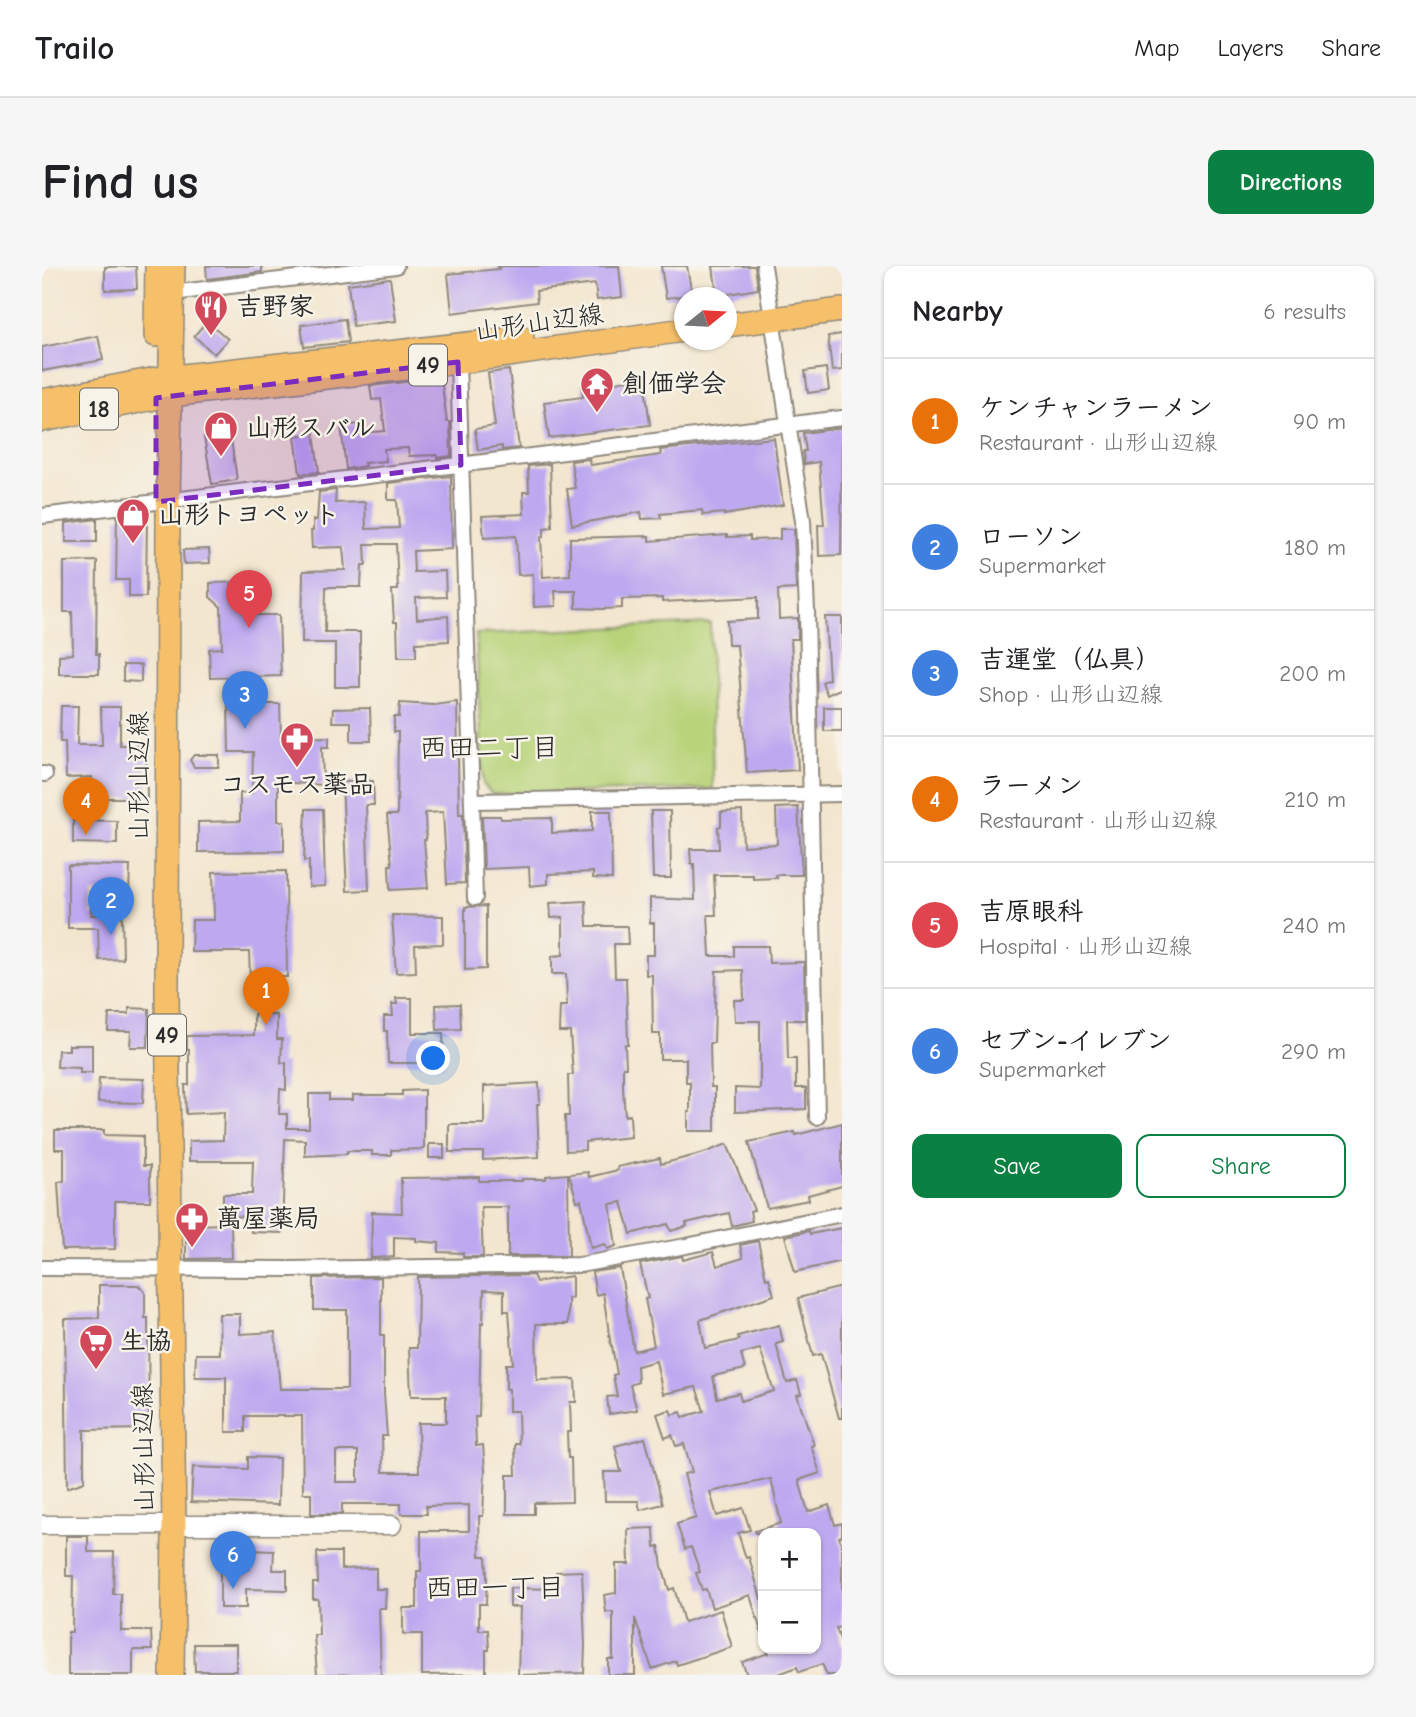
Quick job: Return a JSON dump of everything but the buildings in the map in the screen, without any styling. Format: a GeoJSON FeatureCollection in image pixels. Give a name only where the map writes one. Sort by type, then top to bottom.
{"type":"FeatureCollection","features":[{"type":"Feature","properties":{"kind":"main road","name":"18"},"geometry":{"type":"LineString","coordinates":[[157,266],[163,388]]}},
{"type":"Feature","properties":{"kind":"main road"},"geometry":{"type":"LineString","coordinates":[[163,388],[173,266]]}},
{"type":"Feature","properties":{"kind":"main road"},"geometry":{"type":"LineString","coordinates":[[737,322],[842,298]]}},
{"type":"Feature","properties":{"kind":"main road"},"geometry":{"type":"LineString","coordinates":[[737,312],[842,310]]}},
{"type":"Feature","properties":{"kind":"main road","name":"山形山辺線"},"geometry":{"type":"LineString","coordinates":[[163,388],[674,318]]}},
{"type":"Feature","properties":{"kind":"main road","name":"山形山辺線"},"geometry":{"type":"LineString","coordinates":[[163,388],[458,362],[674,332]]}},
{"type":"Feature","properties":{"kind":"main road","name":"18"},"geometry":{"type":"LineString","coordinates":[[42,401],[163,388]]}},
{"type":"Feature","properties":{"kind":"main road","name":"18"},"geometry":{"type":"LineString","coordinates":[[42,420],[163,388]]}},
{"type":"Feature","properties":{"kind":"main road","name":"山形山辺線"},"geometry":{"type":"LineString","coordinates":[[163,388],[156,995],[172,1675]]}},
{"type":"Feature","properties":{"kind":"main road","name":"山形山辺線"},"geometry":{"type":"LineString","coordinates":[[162,1675],[168,1526]]}},
{"type":"Feature","properties":{"kind":"street"},"geometry":{"type":"LineString","coordinates":[[172,293],[396,266]]}},
{"type":"Feature","properties":{"kind":"street"},"geometry":{"type":"LineString","coordinates":[[764,266],[803,521],[817,1117]]}},
{"type":"Feature","properties":{"kind":"street"},"geometry":{"type":"LineString","coordinates":[[458,362],[475,898]]}},
{"type":"Feature","properties":{"kind":"street"},"geometry":{"type":"LineString","coordinates":[[42,516],[842,418]]}},
{"type":"Feature","properties":{"kind":"street"},"geometry":{"type":"LineString","coordinates":[[472,801],[842,794]]}},
{"type":"Feature","properties":{"kind":"street"},"geometry":{"type":"LineString","coordinates":[[42,1268],[290,1269],[579,1265],[842,1214]]}},
{"type":"Feature","properties":{"kind":"street"},"geometry":{"type":"LineString","coordinates":[[42,1525],[392,1525]]}},
{"type":"Feature","properties":{"kind":"highlighted area"},"geometry":{"type":"Polygon","coordinates":[[[458,362],[461,465],[156,502],[156,398],[458,362]]]}},
{"type":"Feature","properties":{"kind":"green space"},"geometry":{"type":"Polygon","coordinates":[[[710,623],[713,789],[492,794],[483,784],[476,634],[710,623]]]}},
{"type":"Feature","properties":{"kind":"place","name":"吉野家"},"geometry":{"type":"Point","coordinates":[211,337]}},
{"type":"Feature","properties":{"kind":"place","name":"創価学会"},"geometry":{"type":"Point","coordinates":[597,414]}},
{"type":"Feature","properties":{"kind":"place","name":"山形スバル"},"geometry":{"type":"Point","coordinates":[221,458]}},
{"type":"Feature","properties":{"kind":"place","name":"山形トヨペット"},"geometry":{"type":"Point","coordinates":[133,545]}},
{"type":"Feature","properties":{"kind":"place","name":"吉原眼科"},"geometry":{"type":"Point","coordinates":[249,628]}},
{"type":"Feature","properties":{"kind":"place","name":"吉運堂（仏具）"},"geometry":{"type":"Point","coordinates":[245,729]}},
{"type":"Feature","properties":{"kind":"place","name":"コスモス薬品"},"geometry":{"type":"Point","coordinates":[297,769]}},
{"type":"Feature","properties":{"kind":"place","name":"ラーメン"},"geometry":{"type":"Point","coordinates":[86,835]}},
{"type":"Feature","properties":{"kind":"place","name":"ローソン"},"geometry":{"type":"Point","coordinates":[111,935]}},
{"type":"Feature","properties":{"kind":"place","name":"ケンチャンラーメン"},"geometry":{"type":"Point","coordinates":[266,1025]}},
{"type":"Feature","properties":{"kind":"place","name":"萬屋薬局"},"geometry":{"type":"Point","coordinates":[192,1249]}},
{"type":"Feature","properties":{"kind":"place","name":"生協"},"geometry":{"type":"Point","coordinates":[96,1371]}},
{"type":"Feature","properties":{"kind":"place","name":"セブン-イレブン"},"geometry":{"type":"Point","coordinates":[233,1589]}},
{"type":"Feature","properties":{"kind":"district","name":"西田二丁目"},"geometry":{"type":"Point","coordinates":[489,748]}},
{"type":"Feature","properties":{"kind":"district","name":"西田一丁目"},"geometry":{"type":"Point","coordinates":[495,1588]}}]}
